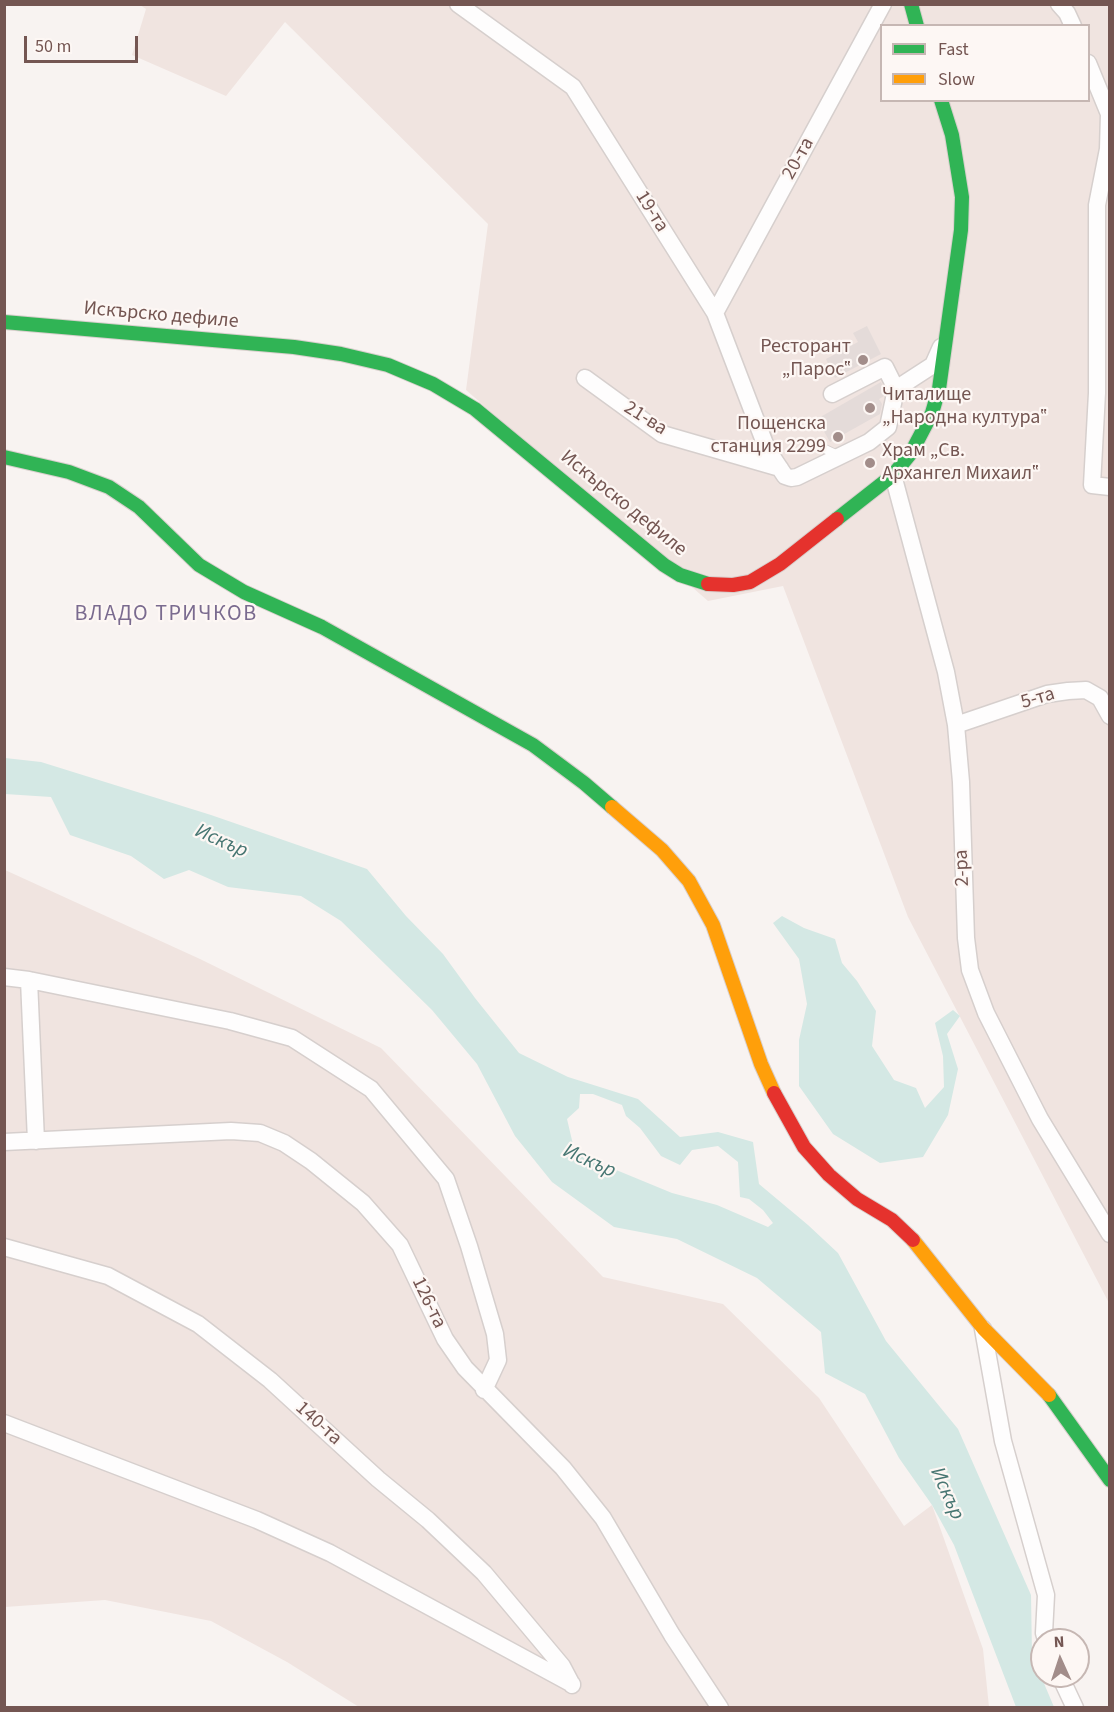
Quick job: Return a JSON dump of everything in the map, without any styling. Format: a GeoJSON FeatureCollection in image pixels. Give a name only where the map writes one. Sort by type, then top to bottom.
{"type":"FeatureCollection","features":[{"type":"Feature","properties":{"kind":"street","name":"19-та"},"geometry":{"type":"LineString","coordinates":[[458,4],[573,87],[715,313],[767,448],[780,468]]}},
{"type":"Feature","properties":{"kind":"street","name":"20-та"},"geometry":{"type":"LineString","coordinates":[[715,313],[883,4]]}},
{"type":"Feature","properties":{"kind":"street"},"geometry":{"type":"LineString","coordinates":[[911,4],[917,24]]}},
{"type":"Feature","properties":{"kind":"street"},"geometry":{"type":"LineString","coordinates":[[1059,4],[1072,24]]}},
{"type":"Feature","properties":{"kind":"street"},"geometry":{"type":"LineString","coordinates":[[1090,66],[1109,114],[1108,149],[1097,205],[1097,393],[1092,486],[1110,487]]}},
{"type":"Feature","properties":{"kind":"street","name":"Искърско дефиле"},"geometry":{"type":"LineString","coordinates":[[4,322],[294,347],[366,359],[411,373],[475,409],[664,565],[696,582],[715,586],[750,582],[810,542],[893,475],[911,453],[932,413],[939,389],[961,230],[962,197],[958,163],[942,102]]}},
{"type":"Feature","properties":{"kind":"street"},"geometry":{"type":"LineString","coordinates":[[896,389],[933,364],[948,329]]}},
{"type":"Feature","properties":{"kind":"street"},"geometry":{"type":"LineString","coordinates":[[831,394],[885,367],[896,389],[888,427],[869,442],[841,456]]}},
{"type":"Feature","properties":{"kind":"street","name":"21-ва"},"geometry":{"type":"LineString","coordinates":[[585,378],[662,434],[780,468],[785,476],[791,478],[841,456]]}},
{"type":"Feature","properties":{"kind":"street"},"geometry":{"type":"LineString","coordinates":[[4,457],[69,472],[109,487],[139,507],[199,565],[244,592],[322,627],[533,745],[584,783],[662,850],[689,881],[713,925],[761,1064],[804,1147],[829,1175],[857,1199],[892,1220],[919,1246],[983,1328],[1048,1395],[1110,1479]]}},
{"type":"Feature","properties":{"kind":"street","name":"2-ра"},"geometry":{"type":"LineString","coordinates":[[893,475],[946,672],[956,725],[961,782],[966,938],[970,970],[986,1013],[1040,1119],[1110,1234]]}},
{"type":"Feature","properties":{"kind":"street","name":"5-та"},"geometry":{"type":"LineString","coordinates":[[956,725],[1047,694],[1068,691],[1086,690],[1100,698],[1110,716]]}},
{"type":"Feature","properties":{"kind":"street"},"geometry":{"type":"LineString","coordinates":[[4,977],[29,980],[230,1021],[291,1038],[371,1089],[446,1179],[495,1334],[498,1360],[484,1390]]}},
{"type":"Feature","properties":{"kind":"street"},"geometry":{"type":"LineString","coordinates":[[29,980],[36,1141]]}},
{"type":"Feature","properties":{"kind":"street","name":"126-та"},"geometry":{"type":"LineString","coordinates":[[4,1142],[231,1131],[260,1134],[284,1143],[311,1161],[363,1203],[400,1245],[445,1339],[465,1368],[484,1390],[563,1468],[603,1518],[672,1635],[720,1707]]}},
{"type":"Feature","properties":{"kind":"street","name":"140-та"},"geometry":{"type":"LineString","coordinates":[[4,1247],[108,1276],[198,1324],[270,1380],[378,1479],[428,1520],[484,1573],[562,1666],[572,1685],[320,1548],[257,1520],[4,1423]]}},
{"type":"Feature","properties":{"kind":"street"},"geometry":{"type":"LineString","coordinates":[[983,1328],[1003,1441],[1046,1595],[1044,1628]]}},
{"type":"Feature","properties":{"kind":"street"},"geometry":{"type":"LineString","coordinates":[[1066,1688],[1075,1707]]}},
{"type":"Feature","properties":{"kind":"lane"},"geometry":{"type":"LineString","coordinates":[[814,444],[841,456]]}},
{"type":"Feature","properties":{"kind":"shaded area"},"geometry":{"type":"Polygon","coordinates":[[[140,5],[1109,5],[1109,1303],[908,917],[783,586],[708,601],[466,390],[488,224],[285,22],[226,96],[132,55],[146,9],[140,5]]]}},
{"type":"Feature","properties":{"kind":"shaded area"},"geometry":{"type":"Polygon","coordinates":[[[5,870],[200,959],[381,1048],[603,1277],[723,1304],[819,1398],[904,1526],[932,1505],[983,1649],[989,1707],[359,1707],[287,1662],[211,1621],[105,1600],[5,1607],[5,870]]]}},
{"type":"Feature","properties":{"kind":"water","name":"Искър"},"geometry":{"type":"Polygon","coordinates":[[[5,758],[41,762],[211,815],[367,869],[406,916],[443,954],[519,1053],[568,1077],[638,1099],[680,1137],[718,1132],[753,1142],[759,1184],[838,1253],[886,1341],[958,1429],[1031,1595],[1030,1688],[1046,1688],[1054,1707],[1016,1707],[954,1545],[932,1505],[899,1458],[865,1394],[825,1373],[821,1332],[757,1278],[677,1239],[614,1227],[552,1182],[515,1136],[477,1064],[432,1010],[341,921],[301,896],[228,887],[189,870],[164,879],[131,856],[70,835],[51,797],[5,794],[5,758]],[[580,1094],[579,1108],[567,1119],[575,1153],[672,1193],[717,1205],[768,1227],[773,1223],[763,1210],[749,1199],[740,1197],[738,1162],[718,1146],[692,1150],[680,1165],[661,1156],[640,1128],[626,1116],[622,1105],[593,1094],[580,1094]]]}},
{"type":"Feature","properties":{"kind":"water"},"geometry":{"type":"Polygon","coordinates":[[[782,916],[804,928],[835,939],[842,963],[857,981],[876,1011],[872,1046],[894,1080],[916,1088],[925,1108],[944,1087],[943,1056],[935,1023],[953,1010],[960,1016],[947,1034],[958,1069],[948,1115],[923,1157],[880,1163],[833,1134],[799,1086],[799,1040],[807,1004],[799,959],[773,923],[782,916]]]}},
{"type":"Feature","properties":{"kind":"building"},"geometry":{"type":"Polygon","coordinates":[[[867,326],[881,354],[835,378],[826,359],[858,342],[853,333],[867,326]]]}},
{"type":"Feature","properties":{"kind":"building"},"geometry":{"type":"Polygon","coordinates":[[[881,382],[885,390],[884,396],[879,399],[882,404],[880,414],[830,442],[817,419],[881,382]]]}},
{"type":"Feature","properties":{"kind":"traffic: fast"},"geometry":{"type":"LineString","coordinates":[[911,4],[916,24]]}},
{"type":"Feature","properties":{"kind":"traffic: fast"},"geometry":{"type":"LineString","coordinates":[[837,519],[893,475],[911,453],[932,413],[939,389],[961,230],[962,197],[952,135],[942,102]]}},
{"type":"Feature","properties":{"kind":"traffic: fast"},"geometry":{"type":"LineString","coordinates":[[4,322],[294,347],[341,354],[388,365],[433,384],[475,409],[664,565],[680,575],[708,584]]}},
{"type":"Feature","properties":{"kind":"traffic: fast"},"geometry":{"type":"LineString","coordinates":[[4,457],[69,472],[109,487],[139,507],[199,565],[244,592],[322,627],[533,745],[612,807]]}},
{"type":"Feature","properties":{"kind":"traffic: fast"},"geometry":{"type":"LineString","coordinates":[[1049,1395],[1110,1480]]}},
{"type":"Feature","properties":{"kind":"traffic: slow"},"geometry":{"type":"LineString","coordinates":[[612,807],[662,850],[689,881],[713,925],[761,1064],[774,1093]]}},
{"type":"Feature","properties":{"kind":"traffic: slow"},"geometry":{"type":"LineString","coordinates":[[913,1240],[983,1328],[1049,1395]]}},
{"type":"Feature","properties":{"kind":"traffic: jam"},"geometry":{"type":"LineString","coordinates":[[708,584],[733,585],[750,582],[780,564],[837,519]]}},
{"type":"Feature","properties":{"kind":"traffic: jam"},"geometry":{"type":"LineString","coordinates":[[774,1093],[804,1147],[829,1175],[857,1199],[892,1220],[913,1240]]}},
{"type":"Feature","properties":{"kind":"place","name":"Ресторант „Парос‟"},"geometry":{"type":"Point","coordinates":[863,360]}},
{"type":"Feature","properties":{"kind":"place","name":"Читалище „Народна култура‟"},"geometry":{"type":"Point","coordinates":[870,408]}},
{"type":"Feature","properties":{"kind":"place","name":"Пощенска станция 2299"},"geometry":{"type":"Point","coordinates":[838,437]}},
{"type":"Feature","properties":{"kind":"place","name":"Храм „Св. Архангел Михаил‟"},"geometry":{"type":"Point","coordinates":[870,463]}},
{"type":"Feature","properties":{"kind":"district","name":"ВЛАДО ТРИЧКОВ"},"geometry":{"type":"Point","coordinates":[166,615]}}]}
